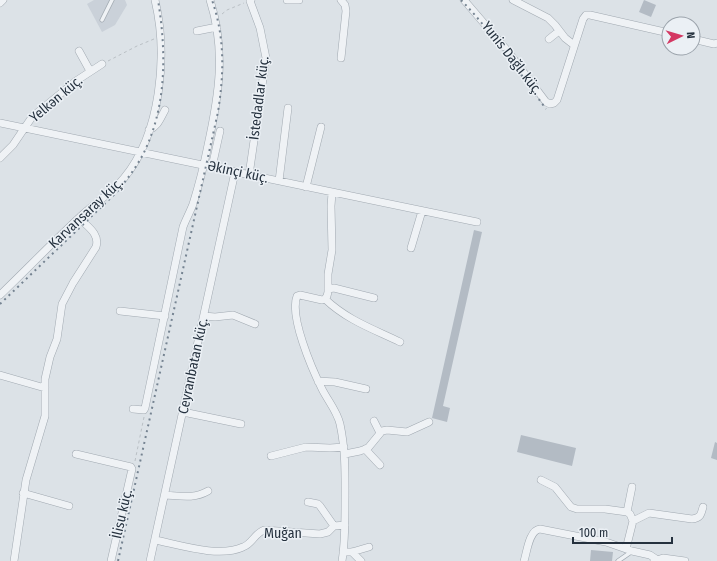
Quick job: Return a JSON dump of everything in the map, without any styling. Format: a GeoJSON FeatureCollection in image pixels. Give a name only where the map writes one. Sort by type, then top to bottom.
{"type":"FeatureCollection","features":[{"type":"Feature","properties":{"kind":"street"},"geometry":{"type":"LineString","coordinates":[[0,3],[3,0]]}},
{"type":"Feature","properties":{"kind":"street","name":"Karvansaray küç."},"geometry":{"type":"LineString","coordinates":[[0,295],[79,218],[115,188],[130,170],[140,152],[154,113],[158,88],[161,54],[155,0]]}},
{"type":"Feature","properties":{"kind":"street"},"geometry":{"type":"LineString","coordinates":[[133,409],[144,410],[145,408],[183,227],[204,165],[217,105],[220,83],[220,51],[217,27],[210,0]]}},
{"type":"Feature","properties":{"kind":"street","name":"İstedadlar küç."},"geometry":{"type":"LineString","coordinates":[[249,175],[266,58],[260,28],[250,0]]}},
{"type":"Feature","properties":{"kind":"street"},"geometry":{"type":"LineString","coordinates":[[287,0],[299,0]]}},
{"type":"Feature","properties":{"kind":"street"},"geometry":{"type":"LineString","coordinates":[[341,58],[346,11],[342,0]]}},
{"type":"Feature","properties":{"kind":"street","name":"Yunis Dağlı küç."},"geometry":{"type":"LineString","coordinates":[[464,0],[506,49],[546,102],[550,104],[557,100],[583,19],[586,15],[661,31]]}},
{"type":"Feature","properties":{"kind":"street"},"geometry":{"type":"LineString","coordinates":[[513,0],[548,18],[574,46]]}},
{"type":"Feature","properties":{"kind":"street"},"geometry":{"type":"LineString","coordinates":[[197,31],[217,27]]}},
{"type":"Feature","properties":{"kind":"street"},"geometry":{"type":"LineString","coordinates":[[548,39],[559,31]]}},
{"type":"Feature","properties":{"kind":"street"},"geometry":{"type":"LineString","coordinates":[[701,41],[714,44],[717,43]]}},
{"type":"Feature","properties":{"kind":"street"},"geometry":{"type":"LineString","coordinates":[[79,51],[90,71]]}},
{"type":"Feature","properties":{"kind":"street","name":"Yelkən küç."},"geometry":{"type":"LineString","coordinates":[[0,158],[13,145],[32,117],[76,81],[102,64]]}},
{"type":"Feature","properties":{"kind":"street"},"geometry":{"type":"LineString","coordinates":[[280,181],[288,108]]}},
{"type":"Feature","properties":{"kind":"street"},"geometry":{"type":"LineString","coordinates":[[149,130],[158,124],[165,110]]}},
{"type":"Feature","properties":{"kind":"street","name":"Əkinçi küç."},"geometry":{"type":"LineString","coordinates":[[0,123],[422,212],[477,222]]}},
{"type":"Feature","properties":{"kind":"street"},"geometry":{"type":"LineString","coordinates":[[306,187],[321,127]]}},
{"type":"Feature","properties":{"kind":"street"},"geometry":{"type":"LineString","coordinates":[[212,167],[220,131]]}},
{"type":"Feature","properties":{"kind":"street","name":"Ceyranbatan küç."},"geometry":{"type":"LineString","coordinates":[[150,561],[235,172]]}},
{"type":"Feature","properties":{"kind":"street"},"geometry":{"type":"LineString","coordinates":[[325,299],[328,289],[328,274],[332,250],[332,193]]}},
{"type":"Feature","properties":{"kind":"street"},"geometry":{"type":"LineString","coordinates":[[411,248],[422,212]]}},
{"type":"Feature","properties":{"kind":"street"},"geometry":{"type":"LineString","coordinates":[[14,561],[23,493],[45,416],[45,388],[48,367],[57,339],[64,298],[98,243],[96,234],[79,218]]}},
{"type":"Feature","properties":{"kind":"street"},"geometry":{"type":"LineString","coordinates":[[328,289],[334,288],[374,298]]}},
{"type":"Feature","properties":{"kind":"street"},"geometry":{"type":"LineString","coordinates":[[342,561],[345,537],[344,450],[338,418],[318,381],[300,336],[294,307],[297,296],[300,295],[322,300],[325,299],[346,317],[400,342]]}},
{"type":"Feature","properties":{"kind":"street"},"geometry":{"type":"LineString","coordinates":[[120,311],[165,316]]}},
{"type":"Feature","properties":{"kind":"street"},"geometry":{"type":"LineString","coordinates":[[204,316],[215,317],[233,315],[255,324]]}},
{"type":"Feature","properties":{"kind":"street"},"geometry":{"type":"LineString","coordinates":[[0,375],[45,388]]}},
{"type":"Feature","properties":{"kind":"street"},"geometry":{"type":"LineString","coordinates":[[318,381],[334,382],[366,389]]}},
{"type":"Feature","properties":{"kind":"street"},"geometry":{"type":"LineString","coordinates":[[183,412],[241,424]]}},
{"type":"Feature","properties":{"kind":"street"},"geometry":{"type":"LineString","coordinates":[[374,421],[380,433]]}},
{"type":"Feature","properties":{"kind":"street"},"geometry":{"type":"LineString","coordinates":[[271,456],[306,447],[344,450],[365,449],[368,448],[380,433],[387,430],[408,432],[429,422]]}},
{"type":"Feature","properties":{"kind":"street"},"geometry":{"type":"LineString","coordinates":[[365,449],[380,465]]}},
{"type":"Feature","properties":{"kind":"street"},"geometry":{"type":"LineString","coordinates":[[76,454],[131,468]]}},
{"type":"Feature","properties":{"kind":"street","name":"İlisu küç."},"geometry":{"type":"LineString","coordinates":[[111,561],[131,468]]}},
{"type":"Feature","properties":{"kind":"street"},"geometry":{"type":"LineString","coordinates":[[541,480],[555,487],[571,507],[577,509],[627,512],[630,514],[633,520],[629,550]]}},
{"type":"Feature","properties":{"kind":"street"},"geometry":{"type":"LineString","coordinates":[[627,512],[632,487]]}},
{"type":"Feature","properties":{"kind":"street"},"geometry":{"type":"LineString","coordinates":[[165,495],[200,496],[208,491]]}},
{"type":"Feature","properties":{"kind":"street"},"geometry":{"type":"LineString","coordinates":[[23,493],[69,506]]}},
{"type":"Feature","properties":{"kind":"street"},"geometry":{"type":"LineString","coordinates":[[308,502],[318,504],[334,526]]}},
{"type":"Feature","properties":{"kind":"street"},"geometry":{"type":"LineString","coordinates":[[633,520],[649,512],[692,519],[698,518],[701,515],[703,507]]}},
{"type":"Feature","properties":{"kind":"street","name":"Muğan"},"geometry":{"type":"LineString","coordinates":[[155,540],[204,550],[231,550],[244,547],[249,544],[258,532],[264,530],[320,534],[328,532],[334,526],[345,525]]}},
{"type":"Feature","properties":{"kind":"street"},"geometry":{"type":"LineString","coordinates":[[524,561],[532,533],[540,529],[606,542],[650,555],[655,560],[670,558],[685,561]]}},
{"type":"Feature","properties":{"kind":"street"},"geometry":{"type":"LineString","coordinates":[[343,552],[352,552],[369,547]]}},
{"type":"Feature","properties":{"kind":"street"},"geometry":{"type":"LineString","coordinates":[[352,552],[361,561]]}},
{"type":"Feature","properties":{"kind":"lane"},"geometry":{"type":"LineString","coordinates":[[102,20],[112,0]]}},
{"type":"Feature","properties":{"kind":"lane"},"geometry":{"type":"LineString","coordinates":[[618,561],[629,550]]}},
{"type":"Feature","properties":{"kind":"path"},"geometry":{"type":"LineString","coordinates":[[217,27],[220,26],[221,15],[223,12],[250,0]]}},
{"type":"Feature","properties":{"kind":"path"},"geometry":{"type":"LineString","coordinates":[[102,64],[137,46],[160,37]]}},
{"type":"Feature","properties":{"kind":"path"},"geometry":{"type":"LineString","coordinates":[[131,468],[135,462],[145,408]]}},
{"type":"Feature","properties":{"kind":"shaded area"},"geometry":{"type":"Polygon","coordinates":[[[94,0],[125,0],[127,5],[115,25],[102,32],[87,4],[94,0]]]}},
{"type":"Feature","properties":{"kind":"building"},"geometry":{"type":"Polygon","coordinates":[[[644,0],[656,5],[651,17],[639,12],[644,0]]]}},
{"type":"Feature","properties":{"kind":"building"},"geometry":{"type":"Polygon","coordinates":[[[474,230],[482,232],[443,406],[450,408],[447,422],[432,418],[474,230]]]}},
{"type":"Feature","properties":{"kind":"building"},"geometry":{"type":"Polygon","coordinates":[[[521,435],[576,448],[572,466],[517,452],[521,435]]]}},
{"type":"Feature","properties":{"kind":"building"},"geometry":{"type":"Polygon","coordinates":[[[715,442],[717,443],[717,460],[711,458],[715,442]]]}},
{"type":"Feature","properties":{"kind":"building"},"geometry":{"type":"Polygon","coordinates":[[[591,550],[613,552],[612,561],[590,561],[591,550]]]}},
{"type":"Feature","properties":{"kind":"railway"},"geometry":{"type":"LineString","coordinates":[[0,304],[117,192],[133,171],[143,154],[153,130],[158,112],[163,75],[161,19],[158,0]]}},
{"type":"Feature","properties":{"kind":"railway"},"geometry":{"type":"LineString","coordinates":[[118,561],[218,112],[222,56],[219,28],[212,0]]}},
{"type":"Feature","properties":{"kind":"railway"},"geometry":{"type":"LineString","coordinates":[[461,0],[495,39],[546,109]]}}]}
